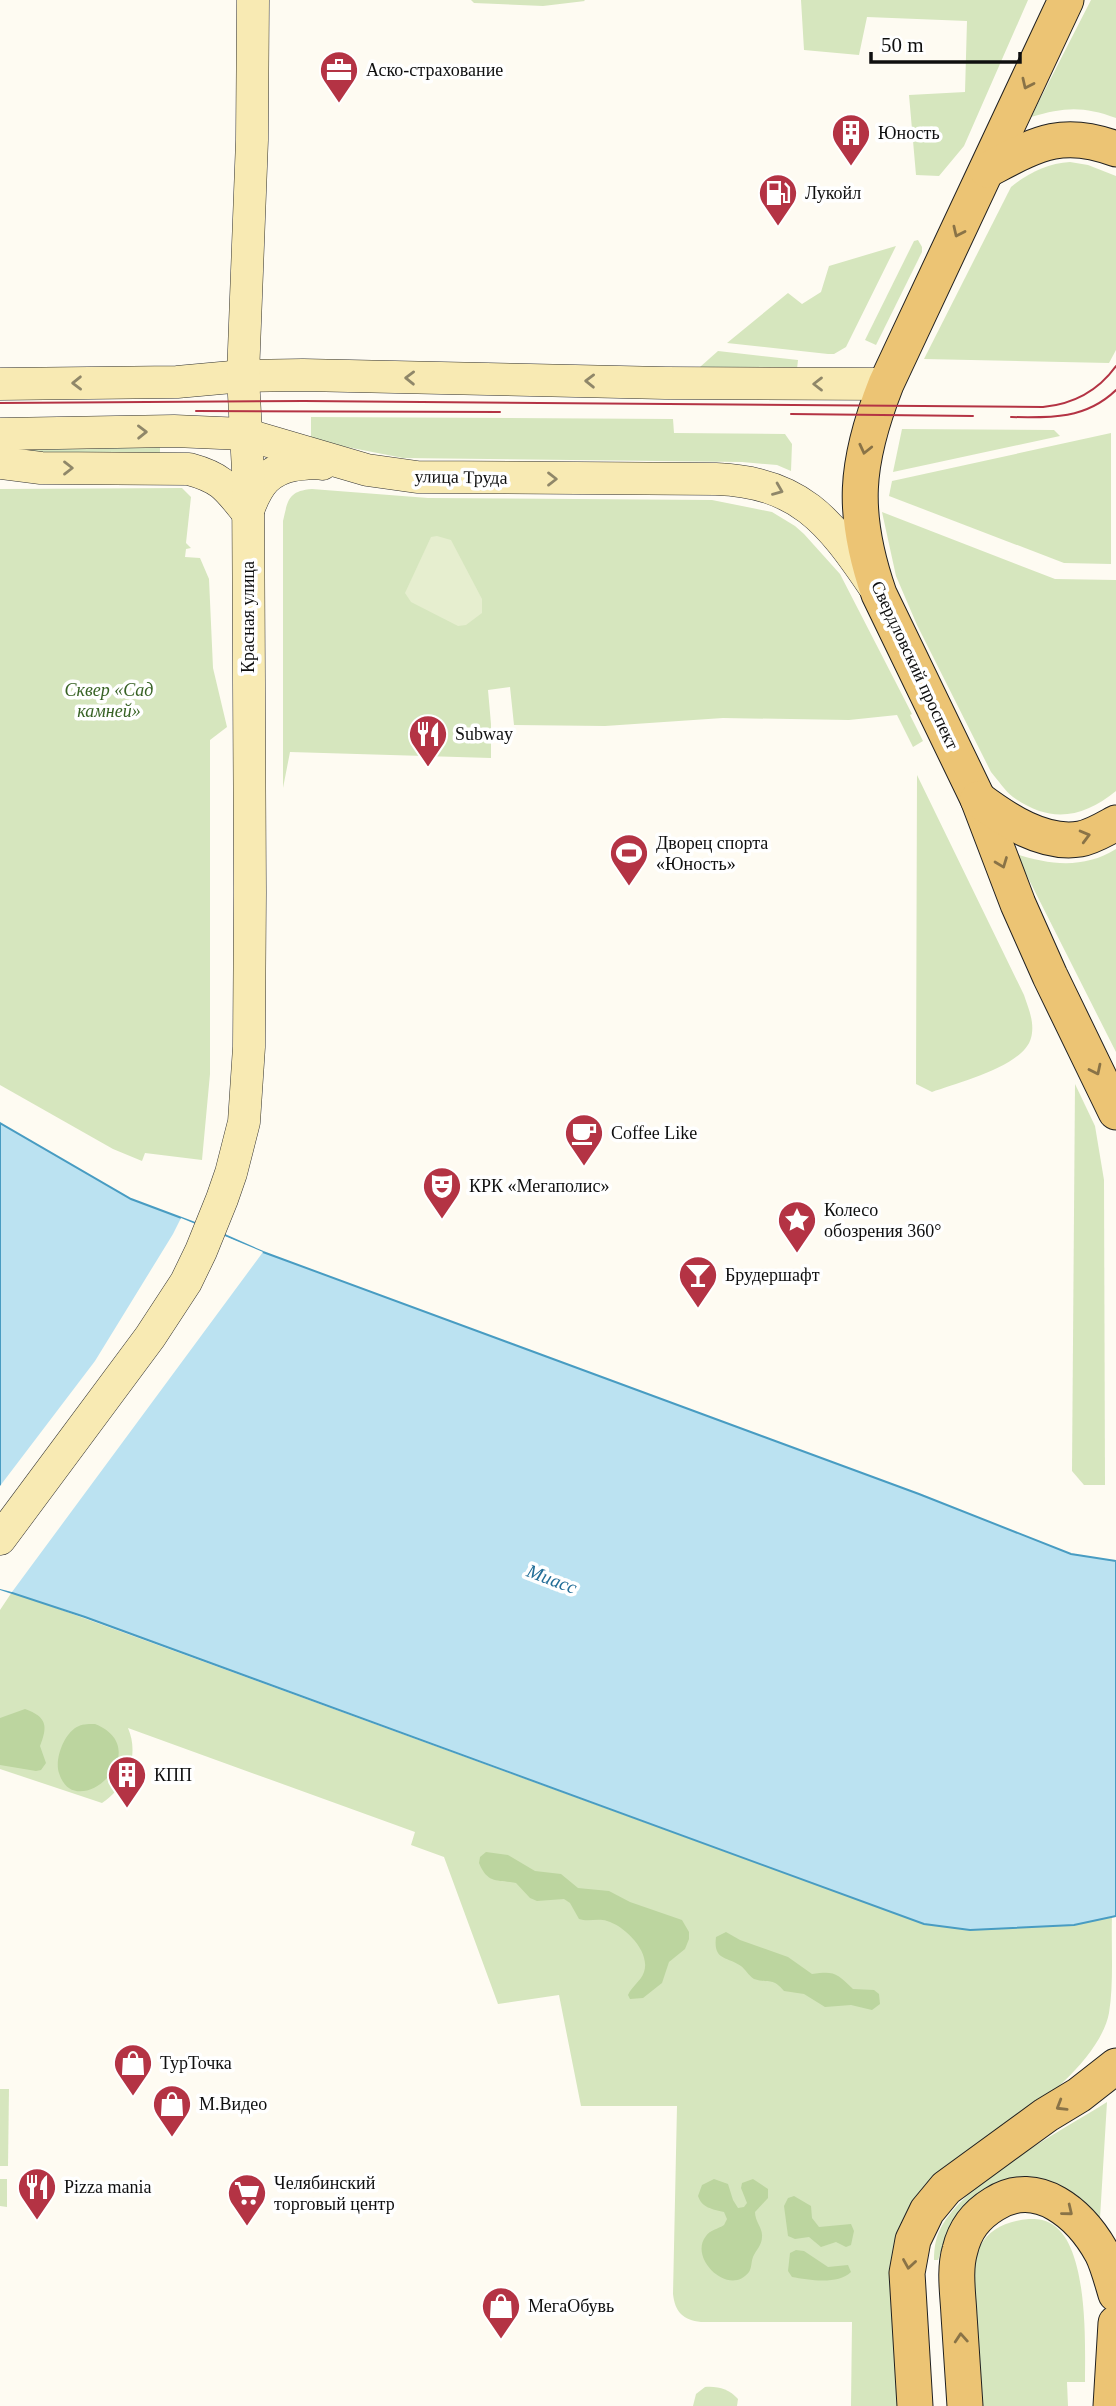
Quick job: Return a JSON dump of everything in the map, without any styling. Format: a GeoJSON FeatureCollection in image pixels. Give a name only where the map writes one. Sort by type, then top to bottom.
{"type":"FeatureCollection","features":[{"type":"Feature","properties":{"kind":"main road","name":"Красная улица"},"geometry":{"type":"LineString","coordinates":[[0,1539],[157,1327],[186,1282],[211,1229],[239,1146],[244,1122],[249,1077],[250,892],[248,471],[243,376],[252,140],[253,0]]}},
{"type":"Feature","properties":{"kind":"main road","name":"Свердловский проспект"},"geometry":{"type":"LineString","coordinates":[[1066,0],[886,384],[866,441],[860,479],[860,513],[863,536],[879,594],[978,799],[1018,904],[1116,1112]]}},
{"type":"Feature","properties":{"kind":"main road"},"geometry":{"type":"LineString","coordinates":[[987,170],[1036,145],[1055,140],[1076,139],[1116,149]]}},
{"type":"Feature","properties":{"kind":"main road"},"geometry":{"type":"LineString","coordinates":[[0,384],[177,382],[243,376],[886,384]]}},
{"type":"Feature","properties":{"kind":"main road","name":"улица Труда"},"geometry":{"type":"LineString","coordinates":[[0,434],[174,431],[244,434],[367,470],[434,478],[716,480],[755,483],[793,497],[815,513],[852,554],[879,594]]}},
{"type":"Feature","properties":{"kind":"main road"},"geometry":{"type":"LineString","coordinates":[[0,463],[41,468],[190,469],[223,482],[247,512],[262,481],[282,468],[317,463],[367,470]]}},
{"type":"Feature","properties":{"kind":"main road"},"geometry":{"type":"LineString","coordinates":[[978,799],[1022,827],[1062,839],[1081,839],[1116,824]]}},
{"type":"Feature","properties":{"kind":"main road"},"geometry":{"type":"LineString","coordinates":[[915,2406],[907,2273],[913,2240],[927,2211],[946,2188],[1046,2115],[1087,2090],[1116,2066]]}},
{"type":"Feature","properties":{"kind":"main road"},"geometry":{"type":"LineString","coordinates":[[965,2406],[957,2279],[959,2252],[967,2231],[980,2213],[1001,2200],[1021,2194],[1047,2198],[1067,2208],[1089,2233],[1103,2256],[1116,2294]]}},
{"type":"Feature","properties":{"kind":"main road"},"geometry":{"type":"LineString","coordinates":[[1111,2402],[1116,2323]]}},
{"type":"Feature","properties":{"kind":"green space"},"geometry":{"type":"Polygon","coordinates":[[[471,0],[585,1],[543,6],[474,3],[471,0]]]}},
{"type":"Feature","properties":{"kind":"green space"},"geometry":{"type":"Polygon","coordinates":[[[801,0],[1028,0],[964,146],[939,176],[916,175],[909,95],[965,92],[967,21],[867,17],[859,55],[804,50],[801,0]]]}},
{"type":"Feature","properties":{"kind":"green space"},"geometry":{"type":"Polygon","coordinates":[[[1091,0],[1116,0],[1116,118],[1094,111],[1074,109],[1031,117],[1091,0]]]}},
{"type":"Feature","properties":{"kind":"green space"},"geometry":{"type":"Polygon","coordinates":[[[1070,162],[1088,165],[1116,176],[1116,350],[1109,363],[924,359],[1011,187],[1039,170],[1070,162]]]}},
{"type":"Feature","properties":{"kind":"green space"},"geometry":{"type":"Polygon","coordinates":[[[918,240],[922,252],[876,345],[865,340],[914,241],[918,240]]]}},
{"type":"Feature","properties":{"kind":"green space"},"geometry":{"type":"Polygon","coordinates":[[[896,246],[846,347],[834,354],[727,343],[788,293],[802,304],[821,292],[829,266],[896,246]]]}},
{"type":"Feature","properties":{"kind":"green space"},"geometry":{"type":"Polygon","coordinates":[[[718,351],[798,360],[797,369],[700,367],[718,351]]]}},
{"type":"Feature","properties":{"kind":"green space"},"geometry":{"type":"Polygon","coordinates":[[[311,417],[673,419],[674,433],[785,434],[792,444],[791,471],[777,465],[742,462],[403,458],[311,440],[311,417]]]}},
{"type":"Feature","properties":{"kind":"green space"},"geometry":{"type":"Polygon","coordinates":[[[902,429],[1054,430],[1060,436],[893,472],[902,429]]]}},
{"type":"Feature","properties":{"kind":"green space"},"geometry":{"type":"Polygon","coordinates":[[[1111,433],[1111,564],[1064,563],[889,496],[892,481],[1111,433]]]}},
{"type":"Feature","properties":{"kind":"green space"},"geometry":{"type":"Polygon","coordinates":[[[160,447],[160,457],[49,458],[14,448],[160,447]]]}},
{"type":"Feature","properties":{"kind":"green space","name":"Сквер «Сад камней»"},"geometry":{"type":"Polygon","coordinates":[[[182,488],[191,497],[186,543],[191,548],[186,549],[185,557],[200,558],[209,579],[213,668],[227,727],[210,740],[210,1074],[202,1160],[145,1153],[142,1161],[113,1149],[0,1085],[0,489],[182,488]]]}},
{"type":"Feature","properties":{"kind":"green space"},"geometry":{"type":"Polygon","coordinates":[[[312,489],[428,498],[712,500],[772,512],[804,534],[840,574],[912,714],[910,715],[923,741],[913,747],[897,715],[849,720],[723,718],[605,726],[514,725],[510,687],[488,690],[491,758],[290,752],[283,788],[283,521],[290,498],[298,492],[312,489]]]}},
{"type":"Feature","properties":{"kind":"green space"},"geometry":{"type":"Polygon","coordinates":[[[882,512],[1055,579],[1116,580],[1116,791],[1079,812],[1053,814],[1027,806],[1004,789],[991,772],[917,625],[896,576],[882,512]]]}},
{"type":"Feature","properties":{"kind":"green space"},"geometry":{"type":"Polygon","coordinates":[[[431,537],[451,540],[482,599],[482,613],[466,625],[458,626],[411,602],[405,593],[431,537]]]}},
{"type":"Feature","properties":{"kind":"green space"},"geometry":{"type":"Polygon","coordinates":[[[917,775],[1024,995],[1032,1027],[1026,1048],[1016,1057],[988,1072],[932,1092],[916,1084],[917,775]]]}},
{"type":"Feature","properties":{"kind":"green space"},"geometry":{"type":"Polygon","coordinates":[[[1116,849],[1116,1052],[1016,854],[1041,861],[1067,863],[1092,860],[1116,849]]]}},
{"type":"Feature","properties":{"kind":"green space"},"geometry":{"type":"Polygon","coordinates":[[[1075,1084],[1095,1126],[1104,1180],[1105,1485],[1084,1485],[1072,1471],[1075,1084]]]}},
{"type":"Feature","properties":{"kind":"green space"},"geometry":{"type":"Polygon","coordinates":[[[12,1592],[924,1924],[970,1930],[1074,1925],[1112,1916],[1111,2001],[1104,2029],[1095,2045],[1070,2076],[1040,2103],[958,2159],[929,2184],[908,2406],[851,2406],[852,2322],[701,2322],[681,2314],[673,2294],[677,2106],[581,2106],[559,1995],[498,2004],[444,1857],[411,1845],[415,1832],[128,1728],[133,1749],[129,1770],[118,1788],[102,1803],[0,1769],[0,1610],[12,1592]]]}},
{"type":"Feature","properties":{"kind":"green space"},"geometry":{"type":"Polygon","coordinates":[[[25,1709],[38,1715],[44,1723],[40,1746],[46,1763],[41,1770],[0,1765],[0,1718],[25,1709]]]}},
{"type":"Feature","properties":{"kind":"green space"},"geometry":{"type":"Polygon","coordinates":[[[95,1724],[112,1736],[119,1750],[116,1765],[107,1778],[94,1788],[80,1791],[68,1787],[59,1773],[59,1753],[69,1733],[82,1725],[95,1724]]]}},
{"type":"Feature","properties":{"kind":"green space"},"geometry":{"type":"Polygon","coordinates":[[[486,1852],[508,1855],[535,1871],[561,1874],[578,1888],[609,1891],[630,1902],[682,1920],[689,1932],[685,1949],[669,1962],[662,1983],[643,1998],[630,1999],[628,1995],[643,1975],[645,1964],[644,1956],[635,1941],[621,1928],[607,1921],[579,1919],[570,1903],[564,1899],[537,1901],[530,1898],[516,1883],[490,1878],[479,1863],[480,1857],[486,1852]]]}},
{"type":"Feature","properties":{"kind":"green space"},"geometry":{"type":"Polygon","coordinates":[[[726,1932],[740,1940],[788,1957],[812,1974],[831,1973],[839,1976],[853,1989],[874,1990],[879,1994],[880,2004],[872,2010],[851,2005],[825,2007],[804,1994],[784,1991],[773,1982],[754,1979],[741,1966],[719,1954],[716,1937],[726,1932]]]}},
{"type":"Feature","properties":{"kind":"green space"},"geometry":{"type":"Polygon","coordinates":[[[0,2089],[9,2089],[8,2166],[0,2166],[0,2089]]]}},
{"type":"Feature","properties":{"kind":"green space"},"geometry":{"type":"Polygon","coordinates":[[[1107,2102],[1100,2218],[1069,2193],[947,2235],[938,2260],[934,2260],[936,2241],[943,2224],[956,2206],[974,2189],[1018,2157],[1107,2102]]]}},
{"type":"Feature","properties":{"kind":"green space"},"geometry":{"type":"Polygon","coordinates":[[[0,2179],[7,2179],[7,2207],[0,2206],[0,2179]]]}},
{"type":"Feature","properties":{"kind":"green space"},"geometry":{"type":"Polygon","coordinates":[[[714,2179],[728,2184],[738,2208],[747,2203],[741,2188],[742,2183],[753,2179],[768,2189],[768,2198],[755,2212],[762,2234],[761,2243],[749,2272],[741,2279],[722,2278],[706,2264],[702,2255],[706,2236],[724,2225],[727,2219],[724,2212],[705,2206],[698,2196],[702,2185],[714,2179]]]}},
{"type":"Feature","properties":{"kind":"green space"},"geometry":{"type":"Polygon","coordinates":[[[794,2196],[811,2206],[812,2218],[819,2227],[851,2224],[854,2231],[851,2245],[846,2247],[836,2242],[821,2247],[809,2237],[795,2239],[788,2236],[784,2206],[788,2198],[794,2196]]]}},
{"type":"Feature","properties":{"kind":"green space"},"geometry":{"type":"Polygon","coordinates":[[[1029,2219],[1050,2223],[1063,2234],[1072,2251],[1082,2296],[1085,2382],[1067,2382],[1068,2406],[979,2406],[971,2293],[975,2258],[981,2244],[992,2232],[1008,2223],[1029,2219]]]}},
{"type":"Feature","properties":{"kind":"green space"},"geometry":{"type":"Polygon","coordinates":[[[796,2250],[804,2251],[828,2267],[848,2265],[851,2272],[831,2280],[792,2277],[788,2271],[790,2253],[796,2250]]]}},
{"type":"Feature","properties":{"kind":"green space"},"geometry":{"type":"Polygon","coordinates":[[[705,2387],[719,2388],[731,2393],[738,2399],[737,2406],[693,2406],[696,2394],[705,2387]]]}},
{"type":"Feature","properties":{"kind":"water","name":"Миасс"},"geometry":{"type":"Polygon","coordinates":[[[0,1123],[131,1199],[263,1252],[919,1494],[1071,1554],[1116,1561],[1116,1916],[1074,1925],[970,1930],[924,1924],[85,1617],[0,1589],[0,1123]]]}},
{"type":"Feature","properties":{"kind":"pier"},"geometry":{"type":"Polygon","coordinates":[[[181,1218],[263,1252],[12,1592],[0,1589],[0,1486],[95,1361],[181,1218]]]}},
{"type":"Feature","properties":{"kind":"tram line"},"geometry":{"type":"LineString","coordinates":[[0,403],[304,401],[1043,407],[1065,403],[1084,395],[1101,383],[1116,366]]}},
{"type":"Feature","properties":{"kind":"tram line"},"geometry":{"type":"LineString","coordinates":[[1011,417],[1054,417],[1080,412],[1105,400],[1116,390]]}},
{"type":"Feature","properties":{"kind":"tram line"},"geometry":{"type":"LineString","coordinates":[[196,411],[500,412]]}},
{"type":"Feature","properties":{"kind":"tram line"},"geometry":{"type":"LineString","coordinates":[[791,414],[973,416]]}},
{"type":"Feature","properties":{"kind":"place","name":"Аско-страхование"},"geometry":{"type":"Point","coordinates":[339,104]}},
{"type":"Feature","properties":{"kind":"place","name":"Юность"},"geometry":{"type":"Point","coordinates":[851,167]}},
{"type":"Feature","properties":{"kind":"place","name":"Лукойл"},"geometry":{"type":"Point","coordinates":[778,227]}},
{"type":"Feature","properties":{"kind":"place","name":"Subway"},"geometry":{"type":"Point","coordinates":[428,768]}},
{"type":"Feature","properties":{"kind":"place","name":"Дворец спорта «Юность»"},"geometry":{"type":"Point","coordinates":[629,887]}},
{"type":"Feature","properties":{"kind":"place","name":"Coffee Like"},"geometry":{"type":"Point","coordinates":[584,1167]}},
{"type":"Feature","properties":{"kind":"place","name":"КРК «Мегаполис»"},"geometry":{"type":"Point","coordinates":[442,1220]}},
{"type":"Feature","properties":{"kind":"place","name":"Колесо обозрения 360°"},"geometry":{"type":"Point","coordinates":[797,1254]}},
{"type":"Feature","properties":{"kind":"place","name":"Брудершафт"},"geometry":{"type":"Point","coordinates":[698,1309]}},
{"type":"Feature","properties":{"kind":"place","name":"КПП"},"geometry":{"type":"Point","coordinates":[127,1809]}},
{"type":"Feature","properties":{"kind":"place","name":"ТурТочка"},"geometry":{"type":"Point","coordinates":[133,2097]}},
{"type":"Feature","properties":{"kind":"place","name":"М.Видео"},"geometry":{"type":"Point","coordinates":[172,2138]}},
{"type":"Feature","properties":{"kind":"place","name":"Pizza mania"},"geometry":{"type":"Point","coordinates":[37,2221]}},
{"type":"Feature","properties":{"kind":"place","name":"Челябинский торговый центр"},"geometry":{"type":"Point","coordinates":[247,2227]}},
{"type":"Feature","properties":{"kind":"place","name":"МегаОбувь"},"geometry":{"type":"Point","coordinates":[501,2340]}}]}
